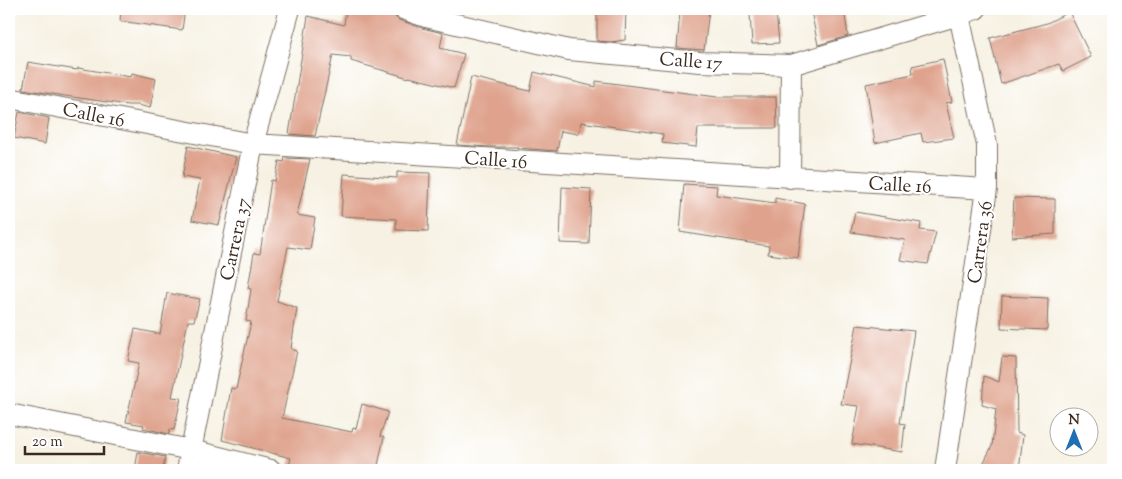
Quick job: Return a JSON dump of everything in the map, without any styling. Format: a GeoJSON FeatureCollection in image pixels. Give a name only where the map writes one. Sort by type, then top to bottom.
{"type":"FeatureCollection","features":[{"type":"Feature","properties":{"kind":"street","name":"Carrera 37"},"geometry":{"type":"LineString","coordinates":[[187,470],[254,144],[290,9]]}},
{"type":"Feature","properties":{"kind":"street","name":"Calle 17"},"geometry":{"type":"LineString","coordinates":[[403,9],[426,17],[569,50],[700,62],[791,65],[968,12]]}},
{"type":"Feature","properties":{"kind":"street","name":"Carrera 36"},"geometry":{"type":"LineString","coordinates":[[946,470],[987,189],[987,145],[968,12]]}},
{"type":"Feature","properties":{"kind":"street"},"geometry":{"type":"LineString","coordinates":[[790,178],[791,65]]}},
{"type":"Feature","properties":{"kind":"street","name":"Calle 16"},"geometry":{"type":"LineString","coordinates":[[9,98],[254,144],[987,189]]}},
{"type":"Feature","properties":{"kind":"street"},"geometry":{"type":"LineString","coordinates":[[9,414],[191,450],[271,470]]}},
{"type":"Feature","properties":{"kind":"building"},"geometry":{"type":"Polygon","coordinates":[[[121,9],[185,9],[182,30],[120,21],[121,9]]]}},
{"type":"Feature","properties":{"kind":"building"},"geometry":{"type":"Polygon","coordinates":[[[346,9],[391,9],[394,16],[399,20],[443,33],[440,48],[464,54],[454,88],[409,78],[351,61],[351,57],[333,55],[315,136],[289,134],[308,16],[344,25],[346,9]]]}},
{"type":"Feature","properties":{"kind":"building"},"geometry":{"type":"Polygon","coordinates":[[[597,9],[626,9],[625,40],[597,41],[597,9]]]}},
{"type":"Feature","properties":{"kind":"building"},"geometry":{"type":"Polygon","coordinates":[[[844,9],[848,36],[818,45],[811,11],[844,9]]]}},
{"type":"Feature","properties":{"kind":"building"},"geometry":{"type":"Polygon","coordinates":[[[709,10],[704,50],[677,48],[680,12],[709,10]]]}},
{"type":"Feature","properties":{"kind":"building"},"geometry":{"type":"Polygon","coordinates":[[[776,12],[779,43],[752,44],[750,14],[776,12]]]}},
{"type":"Feature","properties":{"kind":"building"},"geometry":{"type":"Polygon","coordinates":[[[1069,12],[1091,57],[1063,71],[1059,64],[1001,84],[990,38],[1047,23],[1069,12]]]}},
{"type":"Feature","properties":{"kind":"building"},"geometry":{"type":"Polygon","coordinates":[[[943,59],[952,102],[946,103],[954,138],[923,142],[921,133],[875,143],[866,84],[913,74],[912,66],[943,59]]]}},
{"type":"Feature","properties":{"kind":"building"},"geometry":{"type":"Polygon","coordinates":[[[28,62],[131,77],[132,73],[156,79],[150,108],[23,89],[28,62]]]}},
{"type":"Feature","properties":{"kind":"building"},"geometry":{"type":"Polygon","coordinates":[[[534,72],[596,87],[596,81],[717,97],[776,97],[777,128],[698,128],[696,147],[662,143],[663,134],[581,122],[579,134],[561,131],[557,151],[518,147],[457,145],[471,77],[530,91],[534,72]]]}},
{"type":"Feature","properties":{"kind":"building"},"geometry":{"type":"Polygon","coordinates":[[[19,112],[49,118],[45,144],[14,138],[19,112]]]}},
{"type":"Feature","properties":{"kind":"building"},"geometry":{"type":"Polygon","coordinates":[[[188,146],[236,157],[219,225],[192,220],[200,180],[182,177],[188,146]]]}},
{"type":"Feature","properties":{"kind":"building"},"geometry":{"type":"Polygon","coordinates":[[[285,158],[310,159],[297,215],[315,218],[310,250],[288,247],[277,301],[297,308],[291,349],[297,351],[282,418],[352,432],[353,428],[356,429],[362,404],[388,412],[380,436],[384,437],[377,470],[304,470],[289,466],[291,458],[222,440],[231,388],[236,389],[251,322],[246,321],[251,289],[248,288],[254,253],[260,254],[271,180],[275,181],[279,161],[284,162],[285,158]]]}},
{"type":"Feature","properties":{"kind":"building"},"geometry":{"type":"Polygon","coordinates":[[[397,172],[430,173],[428,231],[396,230],[396,219],[341,216],[344,174],[397,178],[397,172]]]}},
{"type":"Feature","properties":{"kind":"building"},"geometry":{"type":"Polygon","coordinates":[[[684,184],[717,186],[716,195],[775,203],[775,198],[805,204],[798,258],[768,254],[769,246],[680,232],[684,184]]]}},
{"type":"Feature","properties":{"kind":"building"},"geometry":{"type":"Polygon","coordinates":[[[562,187],[591,189],[589,244],[560,243],[562,187]]]}},
{"type":"Feature","properties":{"kind":"building"},"geometry":{"type":"Polygon","coordinates":[[[1014,198],[1055,199],[1055,234],[1012,237],[1014,198]]]}},
{"type":"Feature","properties":{"kind":"building"},"geometry":{"type":"Polygon","coordinates":[[[855,212],[921,223],[920,230],[936,232],[928,264],[900,260],[905,240],[851,232],[855,212]]]}},
{"type":"Feature","properties":{"kind":"building"},"geometry":{"type":"Polygon","coordinates":[[[167,293],[200,299],[194,321],[188,321],[172,397],[181,398],[174,430],[170,429],[169,434],[143,428],[144,425],[126,422],[139,363],[128,361],[135,329],[160,334],[167,293]]]}},
{"type":"Feature","properties":{"kind":"building"},"geometry":{"type":"Polygon","coordinates":[[[1002,296],[1048,298],[1047,330],[1001,328],[1002,296]]]}},
{"type":"Feature","properties":{"kind":"building"},"geometry":{"type":"Polygon","coordinates":[[[857,325],[914,331],[900,423],[905,424],[902,452],[852,444],[859,406],[841,404],[857,325]]]}},
{"type":"Feature","properties":{"kind":"building"},"geometry":{"type":"Polygon","coordinates":[[[1002,357],[1016,358],[1017,433],[1023,435],[1019,470],[980,470],[992,446],[996,409],[982,405],[984,376],[999,382],[1002,357]]]}},
{"type":"Feature","properties":{"kind":"building"},"geometry":{"type":"Polygon","coordinates":[[[138,452],[165,457],[163,470],[135,470],[138,452]]]}}]}
